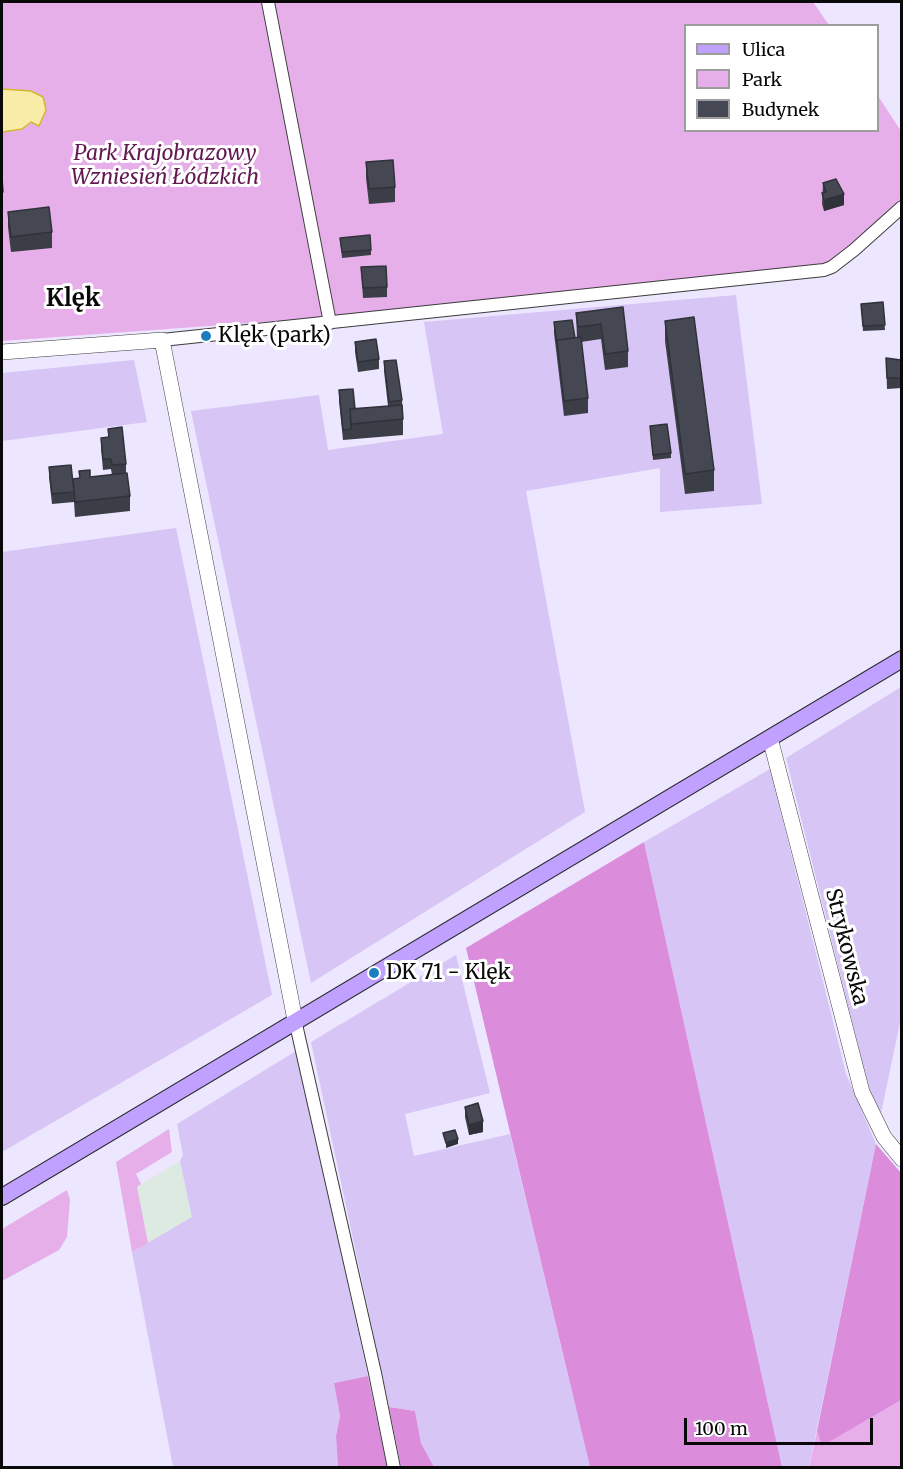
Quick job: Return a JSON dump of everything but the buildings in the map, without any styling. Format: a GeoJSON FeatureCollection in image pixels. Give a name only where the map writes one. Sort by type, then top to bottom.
{"type":"FeatureCollection","features":[{"type":"Feature","properties":{"kind":"main road"},"geometry":{"type":"LineString","coordinates":[[2,1197],[902,659]]}},
{"type":"Feature","properties":{"kind":"street"},"geometry":{"type":"LineString","coordinates":[[268,2],[330,323]]}},
{"type":"Feature","properties":{"kind":"street"},"geometry":{"type":"LineString","coordinates":[[2,352],[162,340],[824,270],[832,267],[854,250],[902,207]]}},
{"type":"Feature","properties":{"kind":"street"},"geometry":{"type":"LineString","coordinates":[[162,340],[296,1020],[394,1467]]}},
{"type":"Feature","properties":{"kind":"street","name":"Strykowska"},"geometry":{"type":"LineString","coordinates":[[770,738],[862,1092],[884,1137],[902,1159]]}},
{"type":"Feature","properties":{"kind":"shaded area"},"geometry":{"type":"Polygon","coordinates":[[[2,89],[31,91],[43,97],[46,110],[39,126],[31,122],[22,129],[2,132],[2,89]]]}},
{"type":"Feature","properties":{"kind":"shaded area"},"geometry":{"type":"Polygon","coordinates":[[[736,295],[762,504],[660,512],[660,468],[526,491],[585,812],[311,983],[191,411],[319,395],[328,450],[443,434],[424,322],[736,295]]]}},
{"type":"Feature","properties":{"kind":"shaded area"},"geometry":{"type":"Polygon","coordinates":[[[134,360],[147,422],[2,441],[2,373],[134,360]]]}},
{"type":"Feature","properties":{"kind":"shaded area"},"geometry":{"type":"Polygon","coordinates":[[[176,528],[272,995],[2,1152],[2,552],[176,528]]]}},
{"type":"Feature","properties":{"kind":"shaded area"},"geometry":{"type":"Polygon","coordinates":[[[901,687],[902,1013],[881,1113],[874,1103],[866,1077],[786,758],[901,687]]]}},
{"type":"Feature","properties":{"kind":"shaded area"},"geometry":{"type":"Polygon","coordinates":[[[770,769],[846,1074],[876,1144],[809,1467],[782,1467],[644,842],[770,769]]]}},
{"type":"Feature","properties":{"kind":"shaded area"},"geometry":{"type":"Polygon","coordinates":[[[644,842],[782,1467],[590,1467],[466,948],[644,842]]]}},
{"type":"Feature","properties":{"kind":"shaded area"},"geometry":{"type":"Polygon","coordinates":[[[456,955],[490,1093],[405,1114],[414,1156],[510,1134],[590,1467],[434,1467],[421,1443],[415,1411],[389,1407],[311,1042],[456,955]]]}},
{"type":"Feature","properties":{"kind":"shaded area"},"geometry":{"type":"Polygon","coordinates":[[[296,1051],[368,1376],[334,1383],[340,1416],[336,1436],[338,1467],[173,1467],[132,1252],[192,1217],[180,1161],[183,1155],[177,1124],[296,1051]]]}},
{"type":"Feature","properties":{"kind":"shaded area"},"geometry":{"type":"Polygon","coordinates":[[[876,1144],[901,1173],[901,1400],[822,1446],[817,1431],[876,1144]]]}},
{"type":"Feature","properties":{"kind":"shaded area"},"geometry":{"type":"Polygon","coordinates":[[[180,1161],[192,1217],[148,1243],[137,1187],[180,1161]]]}},
{"type":"Feature","properties":{"kind":"shaded area"},"geometry":{"type":"Polygon","coordinates":[[[368,1376],[387,1467],[338,1467],[336,1436],[340,1416],[334,1383],[368,1376]]]}},
{"type":"Feature","properties":{"kind":"shaded area"},"geometry":{"type":"Polygon","coordinates":[[[389,1407],[415,1411],[421,1443],[434,1467],[401,1467],[389,1407]]]}},
{"type":"Feature","properties":{"kind":"green space","name":"Park Krajobrazowy Wzniesień Łódzkich"},"geometry":{"type":"Polygon","coordinates":[[[2,2],[813,2],[828,24],[684,24],[684,132],[879,132],[879,98],[901,131],[901,198],[859,238],[824,266],[333,317],[2,341],[2,2]]]}},
{"type":"Feature","properties":{"kind":"green space"},"geometry":{"type":"Polygon","coordinates":[[[169,1129],[172,1152],[136,1174],[141,1184],[137,1187],[148,1243],[132,1252],[116,1162],[169,1129]]]}},
{"type":"Feature","properties":{"kind":"green space"},"geometry":{"type":"Polygon","coordinates":[[[67,1190],[70,1200],[67,1237],[59,1250],[2,1281],[2,1229],[67,1190]]]}},
{"type":"Feature","properties":{"kind":"green space"},"geometry":{"type":"Polygon","coordinates":[[[901,1400],[901,1467],[809,1468],[817,1431],[822,1445],[901,1400]]]}},
{"type":"Feature","properties":{"kind":"place","name":"Klęk (park)"},"geometry":{"type":"Point","coordinates":[206,336]}},
{"type":"Feature","properties":{"kind":"place","name":"DK 71 - Klęk"},"geometry":{"type":"Point","coordinates":[374,973]}},
{"type":"Feature","properties":{"kind":"district","name":"Klęk"},"geometry":{"type":"Point","coordinates":[73,299]}}]}
